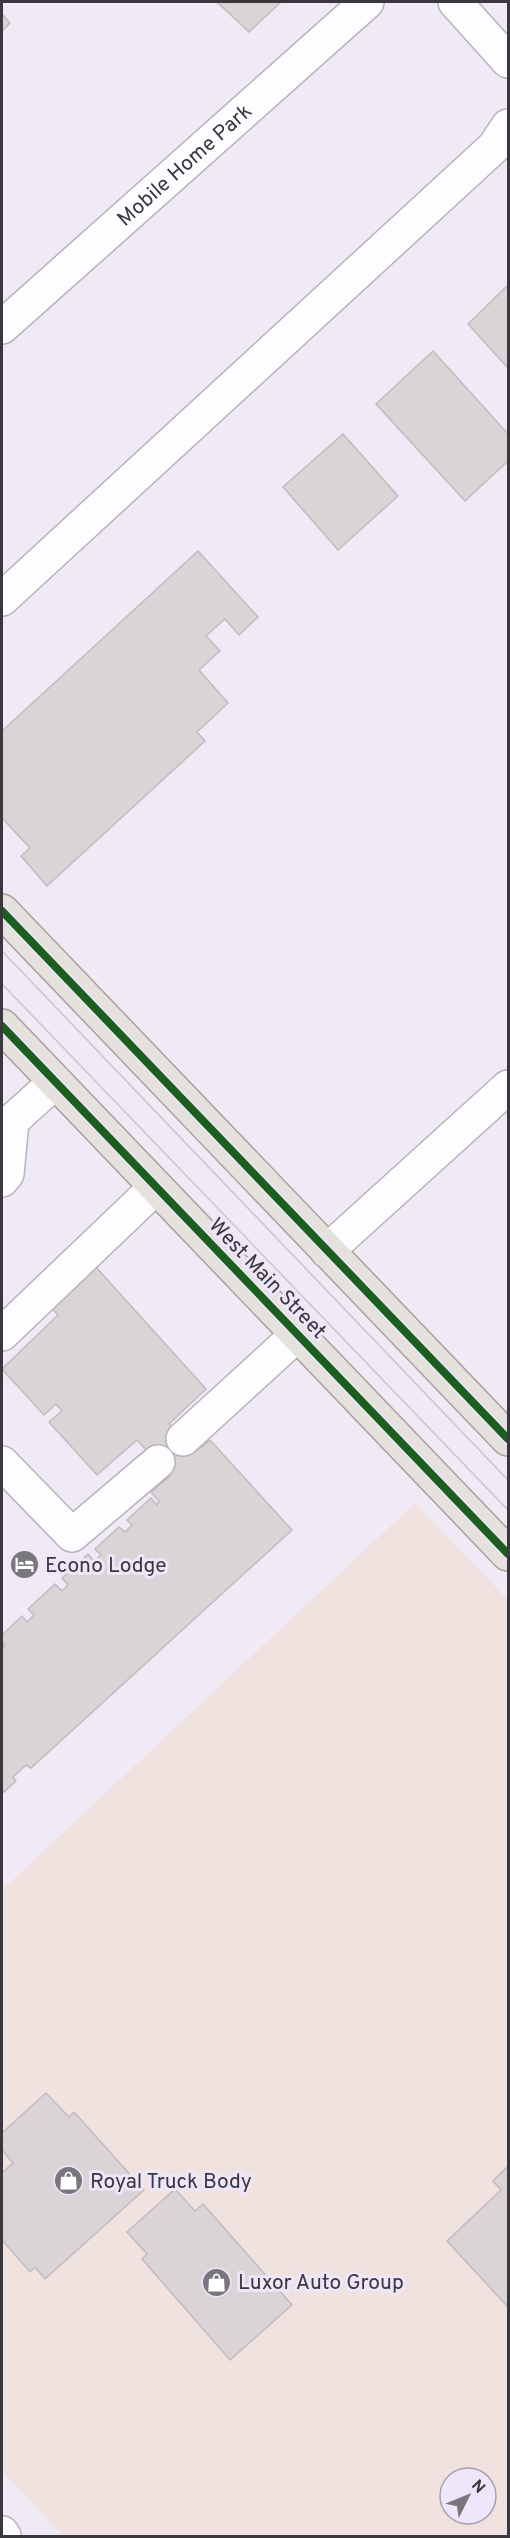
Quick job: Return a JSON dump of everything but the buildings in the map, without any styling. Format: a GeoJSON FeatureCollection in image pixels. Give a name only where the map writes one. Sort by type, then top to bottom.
{"type":"FeatureCollection","features":[{"type":"Feature","properties":{"kind":"main road"},"geometry":{"type":"LineString","coordinates":[[2,911],[508,1439]]}},
{"type":"Feature","properties":{"kind":"main road","name":"West Main Street"},"geometry":{"type":"LineString","coordinates":[[2,1026],[508,1554]]}},
{"type":"Feature","properties":{"kind":"lane","name":"Mobile Home Park"},"geometry":{"type":"LineString","coordinates":[[2,327],[367,2]]}},
{"type":"Feature","properties":{"kind":"lane"},"geometry":{"type":"LineString","coordinates":[[455,2],[508,61]]}},
{"type":"Feature","properties":{"kind":"lane"},"geometry":{"type":"LineString","coordinates":[[2,599],[495,147],[508,126]]}},
{"type":"Feature","properties":{"kind":"lane"},"geometry":{"type":"LineString","coordinates":[[2,1180],[7,1174],[7,1120],[55,1082]]}},
{"type":"Feature","properties":{"kind":"lane"},"geometry":{"type":"LineString","coordinates":[[327,1251],[508,1087]]}},
{"type":"Feature","properties":{"kind":"lane"},"geometry":{"type":"LineString","coordinates":[[2,1334],[156,1187]]}},
{"type":"Feature","properties":{"kind":"lane"},"geometry":{"type":"LineString","coordinates":[[183,1439],[298,1334]]}},
{"type":"Feature","properties":{"kind":"lane"},"geometry":{"type":"LineString","coordinates":[[2,1463],[72,1535],[158,1462]]}},
{"type":"Feature","properties":{"kind":"shaded area"},"geometry":{"type":"Polygon","coordinates":[[[415,1503],[508,1600],[508,2536],[63,2536],[2,2471],[2,1890],[415,1503]]]}},
{"type":"Feature","properties":{"kind":"tram line"},"geometry":{"type":"LineString","coordinates":[[2,951],[508,1480]]}},
{"type":"Feature","properties":{"kind":"tram line"},"geometry":{"type":"LineString","coordinates":[[2,984],[508,1510]]}},
{"type":"Feature","properties":{"kind":"cycle path"},"geometry":{"type":"LineString","coordinates":[[2,911],[508,1439]]}},
{"type":"Feature","properties":{"kind":"cycle path"},"geometry":{"type":"LineString","coordinates":[[2,1026],[508,1554]]}},
{"type":"Feature","properties":{"kind":"place","name":"Econo Lodge"},"geometry":{"type":"Point","coordinates":[24,1565]}},
{"type":"Feature","properties":{"kind":"place","name":"Royal Truck Body"},"geometry":{"type":"Point","coordinates":[69,2181]}},
{"type":"Feature","properties":{"kind":"place","name":"Luxor Auto Group"},"geometry":{"type":"Point","coordinates":[217,2282]}}]}
